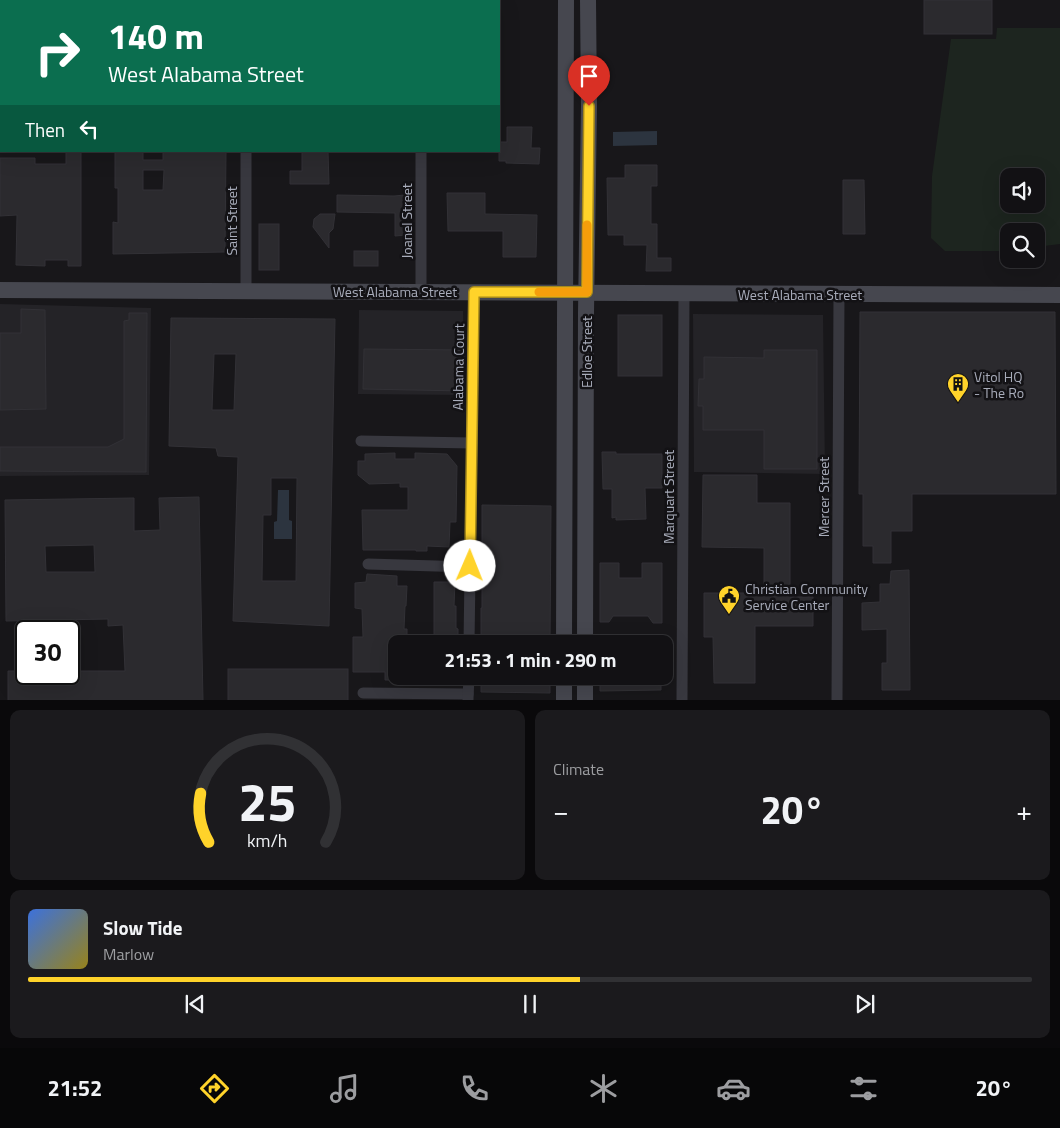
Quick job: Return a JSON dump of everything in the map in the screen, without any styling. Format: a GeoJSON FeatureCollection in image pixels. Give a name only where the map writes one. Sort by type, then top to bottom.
{"type":"FeatureCollection","features":[{"type":"Feature","properties":{"kind":"main road","name":"Edloe Street"},"geometry":{"type":"LineString","coordinates":[[564,635],[566,0]]}},
{"type":"Feature","properties":{"kind":"main road","name":"Edloe Street"},"geometry":{"type":"LineString","coordinates":[[585,635],[588,0]]}},
{"type":"Feature","properties":{"kind":"main road"},"geometry":{"type":"LineString","coordinates":[[566,106],[589,106]]}},
{"type":"Feature","properties":{"kind":"main road","name":"West Alabama Street"},"geometry":{"type":"LineString","coordinates":[[0,290],[1060,295]]}},
{"type":"Feature","properties":{"kind":"main road"},"geometry":{"type":"LineString","coordinates":[[564,496],[586,496]]}},
{"type":"Feature","properties":{"kind":"main road"},"geometry":{"type":"LineString","coordinates":[[564,685],[564,700]]}},
{"type":"Feature","properties":{"kind":"main road"},"geometry":{"type":"LineString","coordinates":[[585,685],[585,700]]}},
{"type":"Feature","properties":{"kind":"street","name":"Saint Street"},"geometry":{"type":"LineString","coordinates":[[246,152],[246,291]]}},
{"type":"Feature","properties":{"kind":"street","name":"Joanel Street"},"geometry":{"type":"LineString","coordinates":[[421,152],[421,291]]}},
{"type":"Feature","properties":{"kind":"street","name":"Alabama Court"},"geometry":{"type":"LineString","coordinates":[[469,635],[474,292]]}},
{"type":"Feature","properties":{"kind":"street","name":"Marquart Street"},"geometry":{"type":"LineString","coordinates":[[682,700],[684,293]]}},
{"type":"Feature","properties":{"kind":"street","name":"Mercer Street"},"geometry":{"type":"LineString","coordinates":[[837,700],[839,294]]}},
{"type":"Feature","properties":{"kind":"street"},"geometry":{"type":"LineString","coordinates":[[361,441],[472,443]]}},
{"type":"Feature","properties":{"kind":"street"},"geometry":{"type":"LineString","coordinates":[[368,564],[470,566]]}},
{"type":"Feature","properties":{"kind":"street"},"geometry":{"type":"LineString","coordinates":[[363,693],[457,695],[468,697]]}},
{"type":"Feature","properties":{"kind":"shaded area"},"geometry":{"type":"Polygon","coordinates":[[[997,28],[1060,28],[1060,244],[1045,246],[1045,223],[1000,223],[1000,251],[945,251],[931,238],[932,176],[951,39],[996,39],[997,28]]]}},
{"type":"Feature","properties":{"kind":"shaded area"},"geometry":{"type":"Polygon","coordinates":[[[0,304],[151,308],[149,475],[0,476],[0,304]]]}},
{"type":"Feature","properties":{"kind":"shaded area"},"geometry":{"type":"Polygon","coordinates":[[[359,310],[463,311],[465,395],[358,394],[359,310]]]}},
{"type":"Feature","properties":{"kind":"shaded area"},"geometry":{"type":"Polygon","coordinates":[[[693,314],[823,315],[825,474],[694,472],[693,314]]]}},
{"type":"Feature","properties":{"kind":"water"},"geometry":{"type":"Polygon","coordinates":[[[657,131],[657,145],[613,146],[613,132],[657,131]]]}},
{"type":"Feature","properties":{"kind":"water"},"geometry":{"type":"Polygon","coordinates":[[[278,490],[289,490],[289,520],[292,521],[292,539],[274,539],[274,522],[277,521],[278,490]]]}},
{"type":"Feature","properties":{"kind":"building"},"geometry":{"type":"Polygon","coordinates":[[[924,0],[992,0],[992,34],[924,34],[924,0]]]}},
{"type":"Feature","properties":{"kind":"building"},"geometry":{"type":"Polygon","coordinates":[[[507,127],[532,127],[531,148],[540,148],[539,164],[499,161],[500,142],[507,142],[507,127]]]}},
{"type":"Feature","properties":{"kind":"building"},"geometry":{"type":"Polygon","coordinates":[[[66,152],[81,152],[81,266],[68,266],[68,260],[45,260],[45,266],[16,265],[17,215],[0,216],[0,158],[35,158],[35,164],[66,164],[66,152]]]}},
{"type":"Feature","properties":{"kind":"building"},"geometry":{"type":"Polygon","coordinates":[[[115,152],[143,152],[143,160],[163,160],[163,152],[226,152],[225,252],[113,254],[113,222],[118,223],[118,188],[115,188],[115,152]],[[143,170],[143,190],[163,190],[164,170],[143,170]]]}},
{"type":"Feature","properties":{"kind":"building"},"geometry":{"type":"Polygon","coordinates":[[[302,152],[328,152],[329,184],[290,184],[290,171],[302,171],[302,152]]]}},
{"type":"Feature","properties":{"kind":"building"},"geometry":{"type":"Polygon","coordinates":[[[625,165],[657,165],[657,186],[651,186],[651,224],[657,224],[657,258],[671,258],[671,271],[646,271],[647,245],[624,245],[624,235],[608,235],[607,178],[625,178],[625,165]]]}},
{"type":"Feature","properties":{"kind":"building"},"geometry":{"type":"Polygon","coordinates":[[[843,180],[864,180],[865,234],[843,234],[843,180]]]}},
{"type":"Feature","properties":{"kind":"building"},"geometry":{"type":"Polygon","coordinates":[[[447,193],[485,193],[485,214],[537,215],[536,257],[503,257],[503,231],[448,231],[447,193]]]}},
{"type":"Feature","properties":{"kind":"building"},"geometry":{"type":"Polygon","coordinates":[[[337,195],[405,195],[406,235],[395,236],[395,213],[337,212],[337,195]]]}},
{"type":"Feature","properties":{"kind":"building"},"geometry":{"type":"Polygon","coordinates":[[[320,214],[335,214],[333,229],[329,233],[329,248],[313,227],[314,219],[320,214]]]}},
{"type":"Feature","properties":{"kind":"building"},"geometry":{"type":"Polygon","coordinates":[[[259,224],[279,224],[279,270],[259,270],[259,224]]]}},
{"type":"Feature","properties":{"kind":"building"},"geometry":{"type":"Polygon","coordinates":[[[354,251],[378,251],[378,266],[354,266],[354,251]]]}},
{"type":"Feature","properties":{"kind":"building"},"geometry":{"type":"Polygon","coordinates":[[[21,309],[45,310],[46,409],[0,410],[0,333],[21,333],[21,309]]]}},
{"type":"Feature","properties":{"kind":"building","name":"Vitol HQ - The Ro"},"geometry":{"type":"Polygon","coordinates":[[[860,312],[1055,312],[1056,494],[912,494],[912,531],[891,531],[891,563],[873,563],[873,546],[863,546],[863,494],[859,494],[860,312]]]}},
{"type":"Feature","properties":{"kind":"building"},"geometry":{"type":"Polygon","coordinates":[[[129,313],[147,313],[146,472],[0,471],[0,447],[108,447],[124,439],[124,321],[129,320],[129,313]]]}},
{"type":"Feature","properties":{"kind":"building"},"geometry":{"type":"Polygon","coordinates":[[[618,315],[662,315],[662,376],[618,376],[618,315]]]}},
{"type":"Feature","properties":{"kind":"building"},"geometry":{"type":"Polygon","coordinates":[[[171,318],[335,319],[329,626],[233,621],[238,457],[218,456],[216,448],[169,446],[171,318]],[[214,354],[212,410],[234,410],[236,354],[214,354]],[[271,478],[271,515],[263,515],[262,581],[296,581],[297,478],[271,478]]]}},
{"type":"Feature","properties":{"kind":"building"},"geometry":{"type":"Polygon","coordinates":[[[364,349],[464,350],[464,391],[363,389],[364,349]]]}},
{"type":"Feature","properties":{"kind":"building"},"geometry":{"type":"Polygon","coordinates":[[[764,350],[817,350],[817,469],[764,469],[764,430],[703,430],[703,406],[698,406],[699,379],[704,379],[704,357],[764,358],[764,350]]]}},
{"type":"Feature","properties":{"kind":"building"},"geometry":{"type":"Polygon","coordinates":[[[602,452],[616,452],[616,454],[662,454],[662,488],[645,488],[646,519],[616,520],[616,517],[612,518],[612,489],[603,489],[602,452]]]}},
{"type":"Feature","properties":{"kind":"building"},"geometry":{"type":"Polygon","coordinates":[[[395,453],[395,459],[415,459],[415,453],[447,454],[457,466],[456,522],[450,522],[449,547],[427,546],[427,551],[363,550],[362,510],[408,510],[408,487],[400,487],[400,483],[369,484],[358,475],[358,461],[365,461],[365,454],[395,453]]]}},
{"type":"Feature","properties":{"kind":"building"},"geometry":{"type":"Polygon","coordinates":[[[703,475],[757,475],[757,503],[790,503],[790,597],[813,597],[813,626],[755,626],[755,683],[714,683],[713,637],[704,637],[704,593],[764,593],[764,548],[702,547],[703,475]]]}},
{"type":"Feature","properties":{"kind":"building"},"geometry":{"type":"Polygon","coordinates":[[[199,497],[203,700],[8,700],[8,671],[15,671],[15,685],[80,685],[80,671],[125,671],[123,625],[108,626],[108,619],[6,621],[5,500],[134,498],[134,531],[160,530],[159,498],[199,497]],[[94,545],[45,546],[46,572],[95,572],[94,545]]]}},
{"type":"Feature","properties":{"kind":"building"},"geometry":{"type":"Polygon","coordinates":[[[482,505],[551,506],[550,635],[481,635],[482,505]]]}},
{"type":"Feature","properties":{"kind":"building"},"geometry":{"type":"Polygon","coordinates":[[[600,563],[619,563],[619,578],[642,578],[642,563],[662,563],[662,623],[653,623],[648,616],[613,616],[609,622],[600,622],[600,563]]]}},
{"type":"Feature","properties":{"kind":"building"},"geometry":{"type":"Polygon","coordinates":[[[909,570],[910,690],[882,690],[882,663],[887,663],[887,629],[862,630],[862,603],[880,602],[880,584],[890,584],[891,571],[909,570]]]}},
{"type":"Feature","properties":{"kind":"building"},"geometry":{"type":"Polygon","coordinates":[[[367,574],[397,576],[397,586],[407,586],[404,629],[407,629],[407,635],[388,635],[388,680],[385,680],[385,672],[353,672],[353,637],[363,637],[362,609],[355,608],[355,583],[366,582],[367,574]]]}},
{"type":"Feature","properties":{"kind":"building"},"geometry":{"type":"Polygon","coordinates":[[[434,582],[455,582],[454,606],[456,606],[456,628],[458,629],[458,635],[434,635],[434,582]]]}},
{"type":"Feature","properties":{"kind":"building"},"geometry":{"type":"Polygon","coordinates":[[[228,669],[348,669],[348,700],[228,700],[228,669]]]}},
{"type":"Feature","properties":{"kind":"building"},"geometry":{"type":"Polygon","coordinates":[[[481,685],[550,685],[550,693],[481,692],[481,685]]]}},
{"type":"Feature","properties":{"kind":"building"},"geometry":{"type":"Polygon","coordinates":[[[600,685],[661,685],[661,690],[600,691],[600,685]]]}},
{"type":"Feature","properties":{"kind":"slow traffic"},"geometry":{"type":"LineString","coordinates":[[539,292],[587,292],[587,225]]}},
{"type":"Feature","properties":{"kind":"place","name":"Vitol HQ - The Ro"},"geometry":{"type":"Point","coordinates":[958,403]}},
{"type":"Feature","properties":{"kind":"place","name":"Christian Community Service Center"},"geometry":{"type":"Point","coordinates":[729,615]}},
{"type":"Feature","properties":{"kind":"route"},"geometry":{"type":"LineString","coordinates":[[470,566],[474,292],[587,292],[589,106]]}}]}
